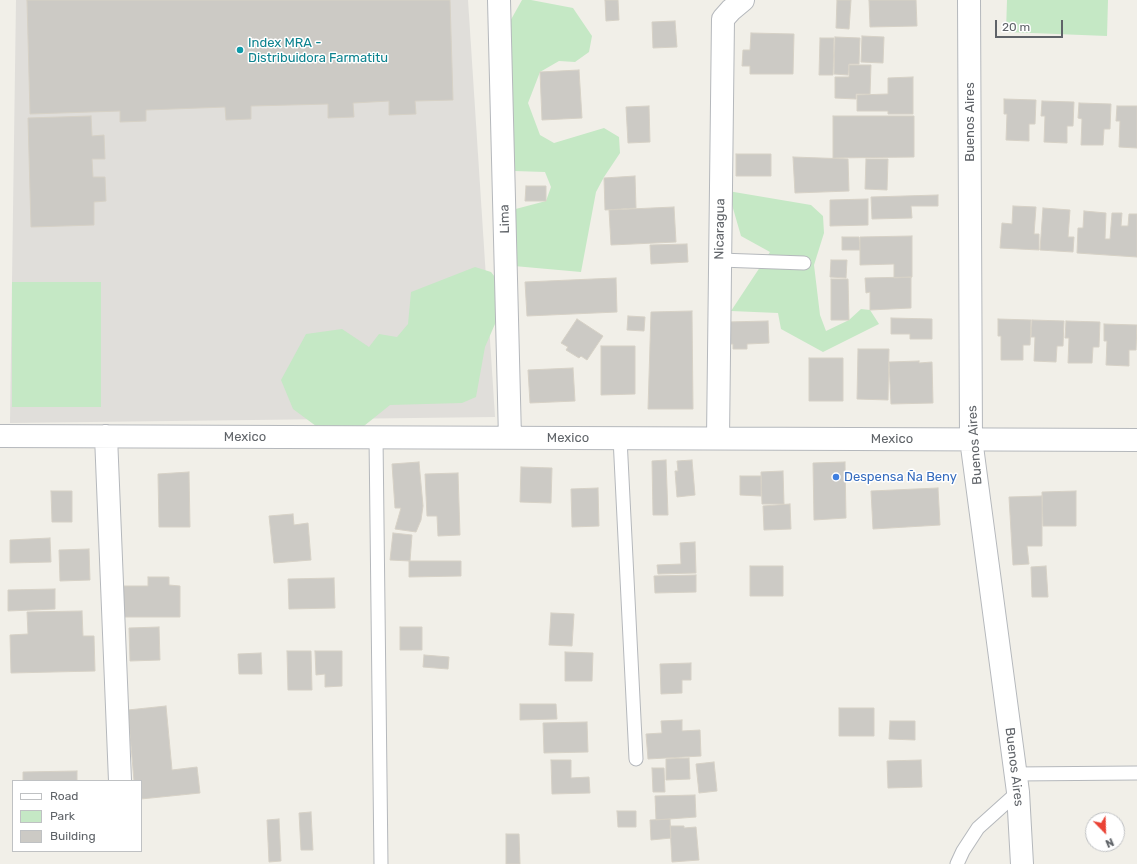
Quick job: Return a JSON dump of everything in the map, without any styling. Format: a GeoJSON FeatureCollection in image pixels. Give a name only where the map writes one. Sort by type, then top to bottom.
{"type":"FeatureCollection","features":[{"type":"Feature","properties":{"kind":"street","name":"Lima"},"geometry":{"type":"LineString","coordinates":[[499,0],[510,438]]}},
{"type":"Feature","properties":{"kind":"street","name":"Nicaragua"},"geometry":{"type":"LineString","coordinates":[[718,438],[723,19],[743,0]]}},
{"type":"Feature","properties":{"kind":"street","name":"Buenos Aires"},"geometry":{"type":"LineString","coordinates":[[969,0],[971,439],[1017,783],[1022,864]]}},
{"type":"Feature","properties":{"kind":"street","name":"Mexico"},"geometry":{"type":"LineString","coordinates":[[0,436],[1137,440]]}},
{"type":"Feature","properties":{"kind":"street"},"geometry":{"type":"LineString","coordinates":[[106,436],[120,780]]}},
{"type":"Feature","properties":{"kind":"lane"},"geometry":{"type":"LineString","coordinates":[[720,260],[804,263]]}},
{"type":"Feature","properties":{"kind":"lane"},"geometry":{"type":"LineString","coordinates":[[376,437],[382,864]]}},
{"type":"Feature","properties":{"kind":"lane"},"geometry":{"type":"LineString","coordinates":[[620,438],[636,759]]}},
{"type":"Feature","properties":{"kind":"lane"},"geometry":{"type":"LineString","coordinates":[[957,864],[963,851],[978,828],[1017,783],[1137,773]]}},
{"type":"Feature","properties":{"kind":"shaded area"},"geometry":{"type":"Polygon","coordinates":[[[16,0],[468,0],[495,417],[10,423],[16,0]]]}},
{"type":"Feature","properties":{"kind":"green space"},"geometry":{"type":"Polygon","coordinates":[[[522,0],[531,0],[573,8],[592,36],[589,52],[575,62],[559,61],[540,72],[528,103],[540,135],[554,143],[604,128],[619,137],[620,153],[596,192],[581,272],[514,266],[508,211],[546,201],[551,187],[545,172],[514,171],[504,32],[522,0]]]}},
{"type":"Feature","properties":{"kind":"green space"},"geometry":{"type":"Polygon","coordinates":[[[1007,0],[1108,0],[1107,36],[1006,32],[1007,0]]]}},
{"type":"Feature","properties":{"kind":"green space"},"geometry":{"type":"Polygon","coordinates":[[[728,191],[811,205],[823,216],[824,233],[814,265],[820,315],[826,331],[849,320],[861,309],[870,310],[879,324],[823,352],[781,329],[778,313],[731,311],[770,252],[741,236],[728,191]]]}},
{"type":"Feature","properties":{"kind":"green space"},"geometry":{"type":"Polygon","coordinates":[[[475,267],[491,272],[502,286],[505,301],[485,347],[476,397],[462,403],[390,405],[354,434],[320,429],[293,409],[281,380],[306,334],[342,329],[369,347],[379,334],[397,337],[408,324],[411,292],[475,267]]]}},
{"type":"Feature","properties":{"kind":"green space"},"geometry":{"type":"Polygon","coordinates":[[[12,282],[101,282],[101,407],[12,407],[12,282]]]}},
{"type":"Feature","properties":{"kind":"building","name":"Index MRA - Distribuidora Farmatitu"},"geometry":{"type":"Polygon","coordinates":[[[27,0],[450,0],[453,100],[415,101],[416,114],[389,115],[389,101],[353,103],[354,117],[328,118],[328,104],[251,106],[251,119],[226,120],[225,107],[146,110],[146,121],[120,122],[120,111],[30,114],[27,0]]]}},
{"type":"Feature","properties":{"kind":"building"},"geometry":{"type":"Polygon","coordinates":[[[605,0],[618,0],[619,20],[606,21],[605,0]]]}},
{"type":"Feature","properties":{"kind":"building"},"geometry":{"type":"Polygon","coordinates":[[[837,0],[851,0],[849,29],[836,28],[837,0]]]}},
{"type":"Feature","properties":{"kind":"building"},"geometry":{"type":"Polygon","coordinates":[[[869,0],[916,0],[917,26],[870,27],[869,0]]]}},
{"type":"Feature","properties":{"kind":"building"},"geometry":{"type":"Polygon","coordinates":[[[675,21],[677,47],[653,48],[652,22],[675,21]]]}},
{"type":"Feature","properties":{"kind":"building"},"geometry":{"type":"Polygon","coordinates":[[[751,33],[794,34],[793,74],[750,74],[750,66],[742,66],[743,50],[750,50],[751,33]]]}},
{"type":"Feature","properties":{"kind":"building"},"geometry":{"type":"Polygon","coordinates":[[[862,36],[884,37],[883,63],[861,62],[862,36]]]}},
{"type":"Feature","properties":{"kind":"building"},"geometry":{"type":"Polygon","coordinates":[[[835,37],[860,38],[859,64],[849,64],[848,75],[834,74],[835,37]]]}},
{"type":"Feature","properties":{"kind":"building"},"geometry":{"type":"Polygon","coordinates":[[[820,38],[834,38],[833,75],[819,75],[820,38]]]}},
{"type":"Feature","properties":{"kind":"building"},"geometry":{"type":"Polygon","coordinates":[[[849,65],[871,65],[870,94],[856,94],[856,99],[835,98],[835,77],[849,77],[849,65]]]}},
{"type":"Feature","properties":{"kind":"building"},"geometry":{"type":"Polygon","coordinates":[[[579,70],[582,118],[542,120],[540,72],[579,70]]]}},
{"type":"Feature","properties":{"kind":"building"},"geometry":{"type":"Polygon","coordinates":[[[913,77],[913,114],[888,114],[888,111],[857,111],[857,95],[888,94],[888,78],[913,77]]]}},
{"type":"Feature","properties":{"kind":"building"},"geometry":{"type":"Polygon","coordinates":[[[1004,99],[1036,100],[1035,124],[1029,124],[1029,141],[1006,140],[1007,114],[1004,114],[1004,99]]]}},
{"type":"Feature","properties":{"kind":"building"},"geometry":{"type":"Polygon","coordinates":[[[1042,101],[1074,102],[1073,126],[1067,126],[1067,143],[1044,142],[1045,116],[1041,116],[1042,101]]]}},
{"type":"Feature","properties":{"kind":"building"},"geometry":{"type":"Polygon","coordinates":[[[1079,103],[1111,104],[1110,129],[1104,129],[1103,145],[1081,145],[1082,119],[1078,118],[1079,103]]]}},
{"type":"Feature","properties":{"kind":"building"},"geometry":{"type":"Polygon","coordinates":[[[649,106],[650,142],[628,143],[626,107],[649,106]]]}},
{"type":"Feature","properties":{"kind":"building"},"geometry":{"type":"Polygon","coordinates":[[[1117,106],[1137,106],[1137,148],[1119,147],[1120,121],[1116,121],[1117,106]]]}},
{"type":"Feature","properties":{"kind":"building"},"geometry":{"type":"Polygon","coordinates":[[[91,116],[92,136],[104,135],[105,159],[92,159],[93,177],[105,177],[106,201],[94,202],[94,225],[31,227],[28,118],[91,116]]]}},
{"type":"Feature","properties":{"kind":"building"},"geometry":{"type":"Polygon","coordinates":[[[833,116],[914,116],[914,157],[833,158],[833,116]]]}},
{"type":"Feature","properties":{"kind":"building"},"geometry":{"type":"Polygon","coordinates":[[[736,154],[771,154],[771,176],[736,176],[736,154]]]}},
{"type":"Feature","properties":{"kind":"building"},"geometry":{"type":"Polygon","coordinates":[[[793,157],[848,159],[849,191],[795,193],[793,157]]]}},
{"type":"Feature","properties":{"kind":"building"},"geometry":{"type":"Polygon","coordinates":[[[866,159],[888,159],[887,190],[865,189],[866,159]]]}},
{"type":"Feature","properties":{"kind":"building"},"geometry":{"type":"Polygon","coordinates":[[[635,176],[636,208],[605,210],[604,178],[635,176]]]}},
{"type":"Feature","properties":{"kind":"building"},"geometry":{"type":"Polygon","coordinates":[[[526,186],[546,186],[546,201],[525,201],[526,186]]]}},
{"type":"Feature","properties":{"kind":"building"},"geometry":{"type":"Polygon","coordinates":[[[938,195],[938,206],[911,206],[912,218],[872,219],[871,197],[938,195]]]}},
{"type":"Feature","properties":{"kind":"building"},"geometry":{"type":"Polygon","coordinates":[[[868,199],[868,225],[830,226],[830,200],[868,199]]]}},
{"type":"Feature","properties":{"kind":"building"},"geometry":{"type":"Polygon","coordinates":[[[1013,206],[1036,207],[1034,234],[1039,234],[1039,250],[1000,248],[1002,223],[1012,224],[1013,206]]]}},
{"type":"Feature","properties":{"kind":"building"},"geometry":{"type":"Polygon","coordinates":[[[674,207],[676,242],[611,245],[609,210],[674,207]]]}},
{"type":"Feature","properties":{"kind":"building"},"geometry":{"type":"Polygon","coordinates":[[[1043,208],[1070,210],[1068,237],[1074,237],[1073,252],[1040,250],[1043,208]]]}},
{"type":"Feature","properties":{"kind":"building"},"geometry":{"type":"Polygon","coordinates":[[[1084,211],[1106,213],[1105,239],[1110,239],[1112,213],[1122,213],[1121,226],[1128,226],[1129,214],[1137,214],[1137,257],[1077,253],[1078,228],[1083,228],[1084,211]]]}},
{"type":"Feature","properties":{"kind":"building"},"geometry":{"type":"Polygon","coordinates":[[[912,236],[912,277],[894,278],[894,264],[860,265],[860,237],[912,236]]]}},
{"type":"Feature","properties":{"kind":"building"},"geometry":{"type":"Polygon","coordinates":[[[842,237],[859,237],[860,250],[842,250],[842,237]]]}},
{"type":"Feature","properties":{"kind":"building"},"geometry":{"type":"Polygon","coordinates":[[[687,244],[688,262],[651,264],[650,245],[687,244]]]}},
{"type":"Feature","properties":{"kind":"building"},"geometry":{"type":"Polygon","coordinates":[[[831,260],[847,260],[846,278],[830,277],[831,260]]]}},
{"type":"Feature","properties":{"kind":"building"},"geometry":{"type":"Polygon","coordinates":[[[911,277],[911,308],[870,310],[870,292],[866,293],[865,278],[911,277]]]}},
{"type":"Feature","properties":{"kind":"building"},"geometry":{"type":"Polygon","coordinates":[[[616,278],[617,312],[527,316],[525,282],[616,278]]]}},
{"type":"Feature","properties":{"kind":"building"},"geometry":{"type":"Polygon","coordinates":[[[831,279],[848,279],[849,320],[831,320],[831,279]]]}},
{"type":"Feature","properties":{"kind":"building"},"geometry":{"type":"Polygon","coordinates":[[[692,311],[693,409],[648,409],[651,312],[692,311]]]}},
{"type":"Feature","properties":{"kind":"building"},"geometry":{"type":"Polygon","coordinates":[[[628,316],[645,317],[644,331],[627,330],[628,316]]]}},
{"type":"Feature","properties":{"kind":"building"},"geometry":{"type":"Polygon","coordinates":[[[891,318],[932,319],[932,339],[910,339],[910,334],[891,334],[891,318]]]}},
{"type":"Feature","properties":{"kind":"building"},"geometry":{"type":"Polygon","coordinates":[[[577,319],[603,336],[587,360],[581,356],[579,358],[566,350],[568,347],[561,343],[577,319]]]}},
{"type":"Feature","properties":{"kind":"building"},"geometry":{"type":"Polygon","coordinates":[[[998,319],[1031,320],[1030,345],[1023,345],[1023,360],[1001,360],[1001,336],[998,336],[998,319]]]}},
{"type":"Feature","properties":{"kind":"building"},"geometry":{"type":"Polygon","coordinates":[[[1032,320],[1064,321],[1063,346],[1057,346],[1056,362],[1034,361],[1035,337],[1031,337],[1032,320]]]}},
{"type":"Feature","properties":{"kind":"building"},"geometry":{"type":"Polygon","coordinates":[[[768,321],[769,343],[747,344],[747,349],[733,349],[733,344],[727,344],[727,322],[768,321]]]}},
{"type":"Feature","properties":{"kind":"building"},"geometry":{"type":"Polygon","coordinates":[[[1066,321],[1100,322],[1099,347],[1093,347],[1092,363],[1068,363],[1069,338],[1065,338],[1066,321]]]}},
{"type":"Feature","properties":{"kind":"building"},"geometry":{"type":"Polygon","coordinates":[[[1104,324],[1137,325],[1136,350],[1129,350],[1129,366],[1106,365],[1107,341],[1104,341],[1104,324]]]}},
{"type":"Feature","properties":{"kind":"building"},"geometry":{"type":"Polygon","coordinates":[[[601,346],[635,346],[635,394],[601,395],[601,346]]]}},
{"type":"Feature","properties":{"kind":"building"},"geometry":{"type":"Polygon","coordinates":[[[858,349],[889,349],[888,400],[857,399],[858,349]]]}},
{"type":"Feature","properties":{"kind":"building"},"geometry":{"type":"Polygon","coordinates":[[[809,358],[843,358],[843,401],[809,401],[809,358]]]}},
{"type":"Feature","properties":{"kind":"building"},"geometry":{"type":"Polygon","coordinates":[[[919,361],[919,363],[932,362],[933,403],[891,404],[889,362],[919,361]]]}},
{"type":"Feature","properties":{"kind":"building"},"geometry":{"type":"Polygon","coordinates":[[[573,368],[575,401],[530,403],[528,370],[573,368]]]}},
{"type":"Feature","properties":{"kind":"building"},"geometry":{"type":"Polygon","coordinates":[[[666,460],[668,515],[653,515],[652,461],[666,460]]]}},
{"type":"Feature","properties":{"kind":"building"},"geometry":{"type":"Polygon","coordinates":[[[692,460],[695,495],[677,497],[675,471],[678,471],[677,461],[692,460]]]}},
{"type":"Feature","properties":{"kind":"building"},"geometry":{"type":"Polygon","coordinates":[[[419,462],[423,506],[421,520],[416,532],[395,529],[401,508],[395,508],[392,464],[419,462]]]}},
{"type":"Feature","properties":{"kind":"building"},"geometry":{"type":"Polygon","coordinates":[[[845,462],[846,518],[814,520],[813,463],[845,462]]]}},
{"type":"Feature","properties":{"kind":"building"},"geometry":{"type":"Polygon","coordinates":[[[521,467],[552,468],[551,503],[520,502],[521,467]]]}},
{"type":"Feature","properties":{"kind":"building"},"geometry":{"type":"Polygon","coordinates":[[[783,471],[784,504],[762,504],[761,472],[783,471]]]}},
{"type":"Feature","properties":{"kind":"building"},"geometry":{"type":"Polygon","coordinates":[[[189,472],[190,527],[159,527],[158,474],[189,472]]]}},
{"type":"Feature","properties":{"kind":"building"},"geometry":{"type":"Polygon","coordinates":[[[458,473],[460,535],[438,536],[437,516],[427,516],[425,474],[458,473]]]}},
{"type":"Feature","properties":{"kind":"building"},"geometry":{"type":"Polygon","coordinates":[[[740,476],[761,476],[761,496],[740,495],[740,476]]]}},
{"type":"Feature","properties":{"kind":"building"},"geometry":{"type":"Polygon","coordinates":[[[598,488],[599,526],[572,527],[571,489],[598,488]]]}},
{"type":"Feature","properties":{"kind":"building"},"geometry":{"type":"Polygon","coordinates":[[[938,488],[940,525],[873,529],[871,491],[938,488]]]}},
{"type":"Feature","properties":{"kind":"building"},"geometry":{"type":"Polygon","coordinates":[[[51,491],[72,491],[72,522],[52,522],[51,491]]]}},
{"type":"Feature","properties":{"kind":"building"},"geometry":{"type":"Polygon","coordinates":[[[1076,491],[1076,526],[1043,526],[1042,492],[1076,491]]]}},
{"type":"Feature","properties":{"kind":"building"},"geometry":{"type":"Polygon","coordinates":[[[1042,496],[1042,546],[1027,546],[1029,564],[1013,565],[1009,497],[1042,496]]]}},
{"type":"Feature","properties":{"kind":"building"},"geometry":{"type":"Polygon","coordinates":[[[790,504],[791,529],[764,530],[763,506],[790,504]]]}},
{"type":"Feature","properties":{"kind":"building"},"geometry":{"type":"Polygon","coordinates":[[[293,514],[294,525],[308,523],[311,560],[274,563],[269,516],[293,514]]]}},
{"type":"Feature","properties":{"kind":"building"},"geometry":{"type":"Polygon","coordinates":[[[393,533],[412,535],[410,561],[390,560],[393,533]]]}},
{"type":"Feature","properties":{"kind":"building"},"geometry":{"type":"Polygon","coordinates":[[[50,538],[51,562],[10,563],[10,540],[50,538]]]}},
{"type":"Feature","properties":{"kind":"building"},"geometry":{"type":"Polygon","coordinates":[[[695,542],[696,573],[658,574],[657,565],[681,564],[680,543],[695,542]]]}},
{"type":"Feature","properties":{"kind":"building"},"geometry":{"type":"Polygon","coordinates":[[[89,549],[90,580],[60,581],[59,550],[89,549]]]}},
{"type":"Feature","properties":{"kind":"building"},"geometry":{"type":"Polygon","coordinates":[[[409,561],[461,561],[461,576],[409,577],[409,561]]]}},
{"type":"Feature","properties":{"kind":"building"},"geometry":{"type":"Polygon","coordinates":[[[750,566],[783,566],[783,596],[750,596],[750,566]]]}},
{"type":"Feature","properties":{"kind":"building"},"geometry":{"type":"Polygon","coordinates":[[[1046,566],[1048,597],[1032,597],[1031,567],[1046,566]]]}},
{"type":"Feature","properties":{"kind":"building"},"geometry":{"type":"Polygon","coordinates":[[[696,575],[696,592],[655,593],[654,576],[696,575]]]}},
{"type":"Feature","properties":{"kind":"building"},"geometry":{"type":"Polygon","coordinates":[[[148,577],[169,577],[169,585],[180,586],[180,617],[116,617],[116,586],[148,586],[148,577]]]}},
{"type":"Feature","properties":{"kind":"building"},"geometry":{"type":"Polygon","coordinates":[[[334,578],[335,608],[289,609],[288,579],[334,578]]]}},
{"type":"Feature","properties":{"kind":"building"},"geometry":{"type":"Polygon","coordinates":[[[55,589],[55,609],[8,611],[8,590],[55,589]]]}},
{"type":"Feature","properties":{"kind":"building"},"geometry":{"type":"Polygon","coordinates":[[[82,611],[83,636],[94,636],[95,671],[11,673],[10,635],[28,634],[27,612],[82,611]]]}},
{"type":"Feature","properties":{"kind":"building"},"geometry":{"type":"Polygon","coordinates":[[[551,613],[574,614],[572,646],[549,645],[551,613]]]}},
{"type":"Feature","properties":{"kind":"building"},"geometry":{"type":"Polygon","coordinates":[[[159,627],[160,660],[130,661],[129,628],[159,627]]]}},
{"type":"Feature","properties":{"kind":"building"},"geometry":{"type":"Polygon","coordinates":[[[400,627],[422,627],[422,650],[400,650],[400,627]]]}},
{"type":"Feature","properties":{"kind":"building"},"geometry":{"type":"Polygon","coordinates":[[[287,651],[311,651],[312,690],[288,690],[287,651]]]}},
{"type":"Feature","properties":{"kind":"building"},"geometry":{"type":"Polygon","coordinates":[[[315,651],[342,651],[342,686],[325,687],[325,674],[316,675],[315,651]]]}},
{"type":"Feature","properties":{"kind":"building"},"geometry":{"type":"Polygon","coordinates":[[[565,652],[593,653],[592,681],[565,681],[565,652]]]}},
{"type":"Feature","properties":{"kind":"building"},"geometry":{"type":"Polygon","coordinates":[[[261,653],[262,674],[239,674],[238,654],[261,653]]]}},
{"type":"Feature","properties":{"kind":"building"},"geometry":{"type":"Polygon","coordinates":[[[424,655],[449,657],[448,669],[423,667],[424,655]]]}},
{"type":"Feature","properties":{"kind":"building"},"geometry":{"type":"Polygon","coordinates":[[[691,663],[691,680],[682,680],[682,693],[661,694],[660,664],[691,663]]]}},
{"type":"Feature","properties":{"kind":"building"},"geometry":{"type":"Polygon","coordinates":[[[520,704],[556,704],[557,719],[520,720],[520,704]]]}},
{"type":"Feature","properties":{"kind":"building"},"geometry":{"type":"Polygon","coordinates":[[[166,706],[172,770],[197,767],[200,793],[142,799],[142,780],[134,780],[128,710],[166,706]]]}},
{"type":"Feature","properties":{"kind":"building"},"geometry":{"type":"Polygon","coordinates":[[[839,708],[874,708],[874,736],[839,736],[839,708]]]}},
{"type":"Feature","properties":{"kind":"building"},"geometry":{"type":"Polygon","coordinates":[[[682,720],[682,731],[700,730],[701,756],[648,759],[646,734],[662,733],[661,721],[682,720]]]}},
{"type":"Feature","properties":{"kind":"building"},"geometry":{"type":"Polygon","coordinates":[[[890,721],[915,721],[915,740],[889,739],[890,721]]]}},
{"type":"Feature","properties":{"kind":"building"},"geometry":{"type":"Polygon","coordinates":[[[587,722],[588,752],[544,753],[543,723],[587,722]]]}},
{"type":"Feature","properties":{"kind":"building"},"geometry":{"type":"Polygon","coordinates":[[[689,758],[690,779],[666,780],[666,759],[689,758]]]}},
{"type":"Feature","properties":{"kind":"building"},"geometry":{"type":"Polygon","coordinates":[[[551,760],[571,760],[571,778],[589,777],[590,793],[552,794],[551,760]]]}},
{"type":"Feature","properties":{"kind":"building"},"geometry":{"type":"Polygon","coordinates":[[[921,760],[922,787],[888,788],[887,761],[921,760]]]}},
{"type":"Feature","properties":{"kind":"building"},"geometry":{"type":"Polygon","coordinates":[[[714,762],[717,791],[699,793],[696,764],[714,762]]]}},
{"type":"Feature","properties":{"kind":"building"},"geometry":{"type":"Polygon","coordinates":[[[652,768],[664,768],[665,792],[653,792],[652,768]]]}},
{"type":"Feature","properties":{"kind":"building"},"geometry":{"type":"Polygon","coordinates":[[[77,771],[77,780],[23,780],[23,772],[77,771]]]}},
{"type":"Feature","properties":{"kind":"building"},"geometry":{"type":"Polygon","coordinates":[[[695,795],[696,817],[656,820],[655,796],[695,795]]]}},
{"type":"Feature","properties":{"kind":"building"},"geometry":{"type":"Polygon","coordinates":[[[617,811],[636,811],[636,827],[618,827],[617,811]]]}},
{"type":"Feature","properties":{"kind":"building"},"geometry":{"type":"Polygon","coordinates":[[[311,812],[313,850],[301,850],[299,813],[311,812]]]}},
{"type":"Feature","properties":{"kind":"building"},"geometry":{"type":"Polygon","coordinates":[[[279,819],[281,861],[269,862],[267,820],[279,819]]]}},
{"type":"Feature","properties":{"kind":"building"},"geometry":{"type":"Polygon","coordinates":[[[670,819],[671,838],[651,840],[650,820],[670,819]]]}},
{"type":"Feature","properties":{"kind":"building"},"geometry":{"type":"Polygon","coordinates":[[[670,826],[684,826],[684,828],[696,827],[699,860],[672,862],[670,826]]]}},
{"type":"Feature","properties":{"kind":"building"},"geometry":{"type":"Polygon","coordinates":[[[506,834],[519,834],[520,864],[506,864],[506,834]]]}},
{"type":"Feature","properties":{"kind":"place","name":"Index MRA - Distribuidora Farmatitu"},"geometry":{"type":"Point","coordinates":[240,50]}},
{"type":"Feature","properties":{"kind":"place","name":"Despensa Ña Beny"},"geometry":{"type":"Point","coordinates":[836,477]}}]}
